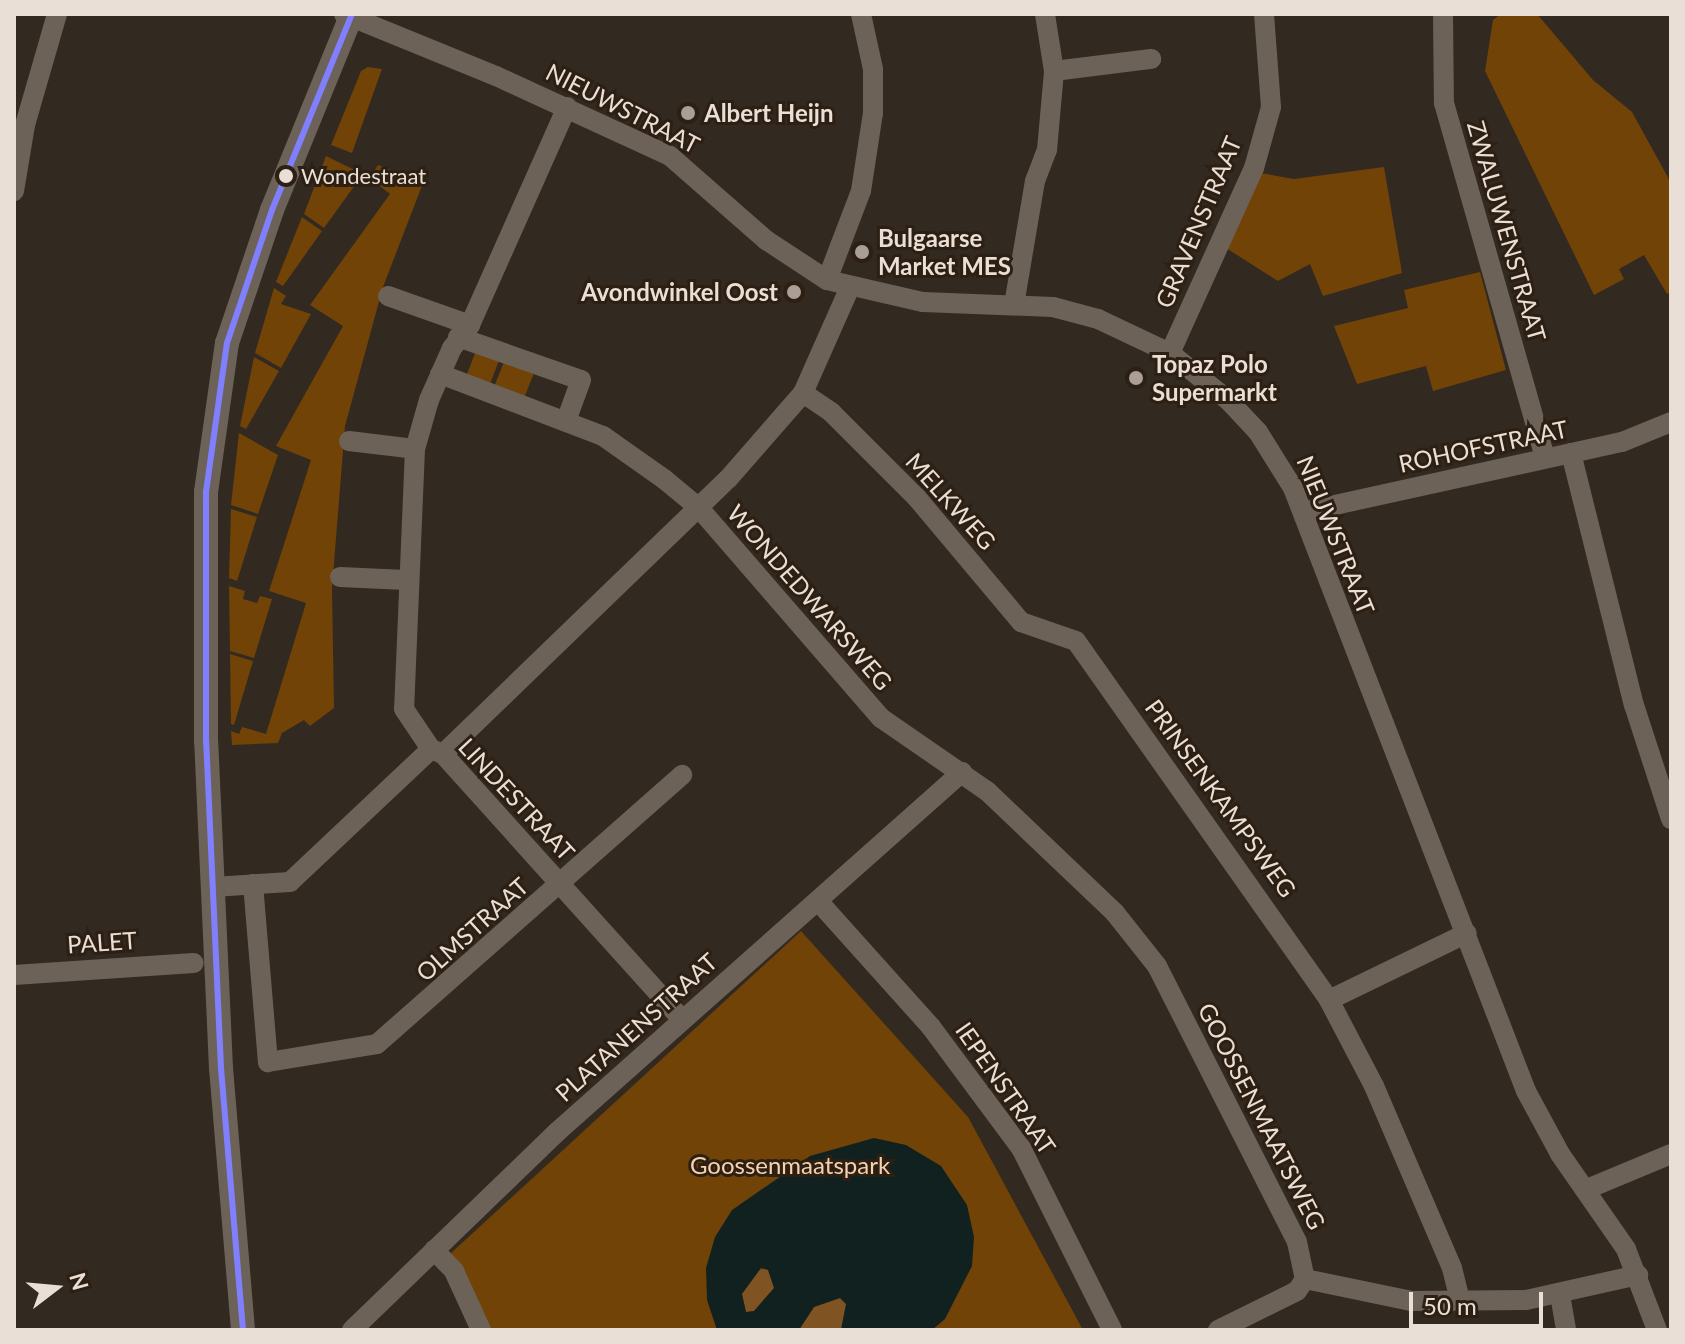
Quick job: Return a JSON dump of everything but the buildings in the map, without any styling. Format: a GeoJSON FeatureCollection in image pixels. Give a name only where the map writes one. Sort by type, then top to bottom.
{"type":"FeatureCollection","features":[{"type":"Feature","properties":{"kind":"street"},"geometry":{"type":"LineString","coordinates":[[14,191],[20,124],[57,14]]}},
{"type":"Feature","properties":{"kind":"street"},"geometry":{"type":"LineString","coordinates":[[827,280],[861,191],[873,113],[873,69],[861,14]]}},
{"type":"Feature","properties":{"kind":"street"},"geometry":{"type":"LineString","coordinates":[[1014,305],[1035,181],[1047,150],[1054,71],[1045,14]]}},
{"type":"Feature","properties":{"kind":"street","name":"GRAVENSTRAAT"},"geometry":{"type":"LineString","coordinates":[[1170,353],[1254,168],[1271,107],[1264,14]]}},
{"type":"Feature","properties":{"kind":"street","name":"ZWALUWENSTRAAT"},"geometry":{"type":"LineString","coordinates":[[1443,14],[1444,103],[1545,458]]}},
{"type":"Feature","properties":{"kind":"street"},"geometry":{"type":"LineString","coordinates":[[243,1330],[213,887],[203,588],[206,492],[217,403],[244,289],[349,15]]}},
{"type":"Feature","properties":{"kind":"street","name":"NIEUWSTRAAT"},"geometry":{"type":"LineString","coordinates":[[349,15],[567,107],[692,171],[766,240],[827,280],[923,302],[1014,305],[1098,319],[1170,353],[1207,380],[1258,432],[1282,465],[1303,512],[1526,1091],[1560,1154],[1587,1189],[1638,1275],[1657,1330]]}},
{"type":"Feature","properties":{"kind":"street"},"geometry":{"type":"LineString","coordinates":[[1054,71],[1151,59]]}},
{"type":"Feature","properties":{"kind":"street","name":"LINDESTRAAT"},"geometry":{"type":"LineString","coordinates":[[567,107],[464,331],[440,374],[415,449],[406,580],[404,709],[437,752],[682,1019]]}},
{"type":"Feature","properties":{"kind":"street"},"geometry":{"type":"LineString","coordinates":[[213,887],[290,882],[437,752],[699,508],[803,393],[850,287]]}},
{"type":"Feature","properties":{"kind":"street"},"geometry":{"type":"LineString","coordinates":[[388,296],[581,380],[566,421]]}},
{"type":"Feature","properties":{"kind":"street","name":"WONDEDWARSWEG"},"geometry":{"type":"LineString","coordinates":[[440,374],[566,421],[619,445],[699,508],[881,718],[962,772]]}},
{"type":"Feature","properties":{"kind":"street","name":"MELKWEG"},"geometry":{"type":"LineString","coordinates":[[803,393],[831,412],[917,498],[1021,622],[1062,634]]}},
{"type":"Feature","properties":{"kind":"street","name":"ROHOFSTRAAT"},"geometry":{"type":"LineString","coordinates":[[1303,512],[1622,442],[1671,422]]}},
{"type":"Feature","properties":{"kind":"street"},"geometry":{"type":"LineString","coordinates":[[349,441],[415,449]]}},
{"type":"Feature","properties":{"kind":"street"},"geometry":{"type":"LineString","coordinates":[[1571,453],[1634,705],[1671,819]]}},
{"type":"Feature","properties":{"kind":"street"},"geometry":{"type":"LineString","coordinates":[[340,577],[406,580]]}},
{"type":"Feature","properties":{"kind":"street","name":"PRINSENKAMPSWEG"},"geometry":{"type":"LineString","coordinates":[[1062,634],[1085,654],[1329,1000],[1380,1100],[1460,1300]]}},
{"type":"Feature","properties":{"kind":"street","name":"PLATANENSTRAAT"},"geometry":{"type":"LineString","coordinates":[[352,1330],[682,1019],[962,772]]}},
{"type":"Feature","properties":{"kind":"street","name":"GOOSSENMAATSWEG"},"geometry":{"type":"LineString","coordinates":[[962,772],[1115,913],[1157,966],[1297,1242],[1305,1279]]}},
{"type":"Feature","properties":{"kind":"street","name":"OLMSTRAAT"},"geometry":{"type":"LineString","coordinates":[[253,884],[268,1062],[377,1044],[682,775]]}},
{"type":"Feature","properties":{"kind":"street","name":"IEPENSTRAAT"},"geometry":{"type":"LineString","coordinates":[[818,901],[931,1027],[1021,1148],[1112,1330]]}},
{"type":"Feature","properties":{"kind":"street"},"geometry":{"type":"LineString","coordinates":[[1329,1000],[1467,933]]}},
{"type":"Feature","properties":{"kind":"street","name":"PALET"},"geometry":{"type":"LineString","coordinates":[[14,975],[194,963]]}},
{"type":"Feature","properties":{"kind":"street"},"geometry":{"type":"LineString","coordinates":[[1587,1189],[1671,1154]]}},
{"type":"Feature","properties":{"kind":"street"},"geometry":{"type":"LineString","coordinates":[[434,1250],[454,1271],[481,1330]]}},
{"type":"Feature","properties":{"kind":"street"},"geometry":{"type":"LineString","coordinates":[[1218,1330],[1297,1291],[1305,1279],[1395,1299],[1460,1300],[1560,1295],[1638,1275]]}},
{"type":"Feature","properties":{"kind":"street"},"geometry":{"type":"LineString","coordinates":[[1560,1295],[1566,1330]]}},
{"type":"Feature","properties":{"kind":"green space"},"geometry":{"type":"Polygon","coordinates":[[[1501,14],[1537,14],[1593,80],[1632,112],[1671,183],[1671,292],[1667,294],[1644,255],[1619,269],[1624,279],[1594,295],[1485,71],[1493,20],[1501,14]]]}},
{"type":"Feature","properties":{"kind":"green space"},"geometry":{"type":"Polygon","coordinates":[[[368,67],[382,69],[352,153],[331,145],[361,71],[368,67]]]}},
{"type":"Feature","properties":{"kind":"green space"},"geometry":{"type":"Polygon","coordinates":[[[326,156],[363,174],[324,228],[304,214],[326,156]]]}},
{"type":"Feature","properties":{"kind":"green space"},"geometry":{"type":"Polygon","coordinates":[[[378,165],[423,183],[383,287],[345,426],[332,588],[334,708],[310,726],[304,720],[282,733],[278,743],[232,745],[231,731],[239,734],[242,727],[266,734],[306,603],[269,591],[311,460],[276,446],[343,326],[310,305],[390,194],[370,178],[378,165]]]}},
{"type":"Feature","properties":{"kind":"green space"},"geometry":{"type":"Polygon","coordinates":[[[1384,167],[1402,273],[1323,296],[1310,264],[1278,281],[1226,248],[1260,173],[1294,179],[1384,167]]]}},
{"type":"Feature","properties":{"kind":"green space"},"geometry":{"type":"Polygon","coordinates":[[[302,217],[322,231],[283,286],[276,282],[302,217]]]}},
{"type":"Feature","properties":{"kind":"green space"},"geometry":{"type":"Polygon","coordinates":[[[1480,272],[1506,370],[1433,391],[1426,366],[1357,384],[1334,326],[1408,308],[1404,290],[1480,272]]]}},
{"type":"Feature","properties":{"kind":"green space"},"geometry":{"type":"Polygon","coordinates":[[[274,288],[286,296],[281,304],[311,314],[281,368],[255,353],[274,288]]]}},
{"type":"Feature","properties":{"kind":"green space"},"geometry":{"type":"Polygon","coordinates":[[[477,348],[500,357],[490,385],[466,376],[477,348]]]}},
{"type":"Feature","properties":{"kind":"green space"},"geometry":{"type":"Polygon","coordinates":[[[254,357],[279,371],[246,429],[240,426],[254,357]]]}},
{"type":"Feature","properties":{"kind":"green space"},"geometry":{"type":"Polygon","coordinates":[[[504,362],[534,374],[524,397],[495,385],[504,362]]]}},
{"type":"Feature","properties":{"kind":"green space"},"geometry":{"type":"Polygon","coordinates":[[[239,433],[278,455],[258,514],[231,505],[239,433]]]}},
{"type":"Feature","properties":{"kind":"green space"},"geometry":{"type":"Polygon","coordinates":[[[231,509],[257,517],[237,581],[229,578],[231,509]]]}},
{"type":"Feature","properties":{"kind":"green space"},"geometry":{"type":"Polygon","coordinates":[[[229,586],[245,591],[243,599],[257,603],[260,596],[272,599],[254,658],[230,651],[229,586]]]}},
{"type":"Feature","properties":{"kind":"green space"},"geometry":{"type":"Polygon","coordinates":[[[230,654],[253,661],[234,725],[231,724],[230,654]]]}},
{"type":"Feature","properties":{"kind":"green space","name":"Goossenmaatspark"},"geometry":{"type":"Polygon","coordinates":[[[801,931],[968,1117],[1083,1330],[488,1330],[450,1254],[801,931]]]}},
{"type":"Feature","properties":{"kind":"shaded area"},"geometry":{"type":"Polygon","coordinates":[[[874,1138],[906,1145],[941,1166],[967,1205],[974,1237],[972,1266],[945,1319],[932,1330],[841,1330],[846,1304],[840,1298],[814,1307],[799,1330],[717,1330],[707,1300],[706,1268],[715,1237],[732,1210],[810,1156],[874,1138]],[[761,1268],[742,1294],[746,1312],[754,1311],[774,1288],[768,1270],[761,1268]]]}},
{"type":"Feature","properties":{"kind":"shaded area"},"geometry":{"type":"Polygon","coordinates":[[[768,1269],[774,1288],[754,1311],[746,1312],[742,1294],[749,1278],[755,1270],[768,1269]]]}},
{"type":"Feature","properties":{"kind":"shaded area"},"geometry":{"type":"Polygon","coordinates":[[[840,1298],[846,1304],[841,1330],[799,1330],[814,1307],[840,1298]]]}},
{"type":"Feature","properties":{"kind":"transit line"},"geometry":{"type":"LineString","coordinates":[[243,1330],[221,1068],[206,741],[206,492],[227,343],[272,210],[352,14]]}},
{"type":"Feature","properties":{"kind":"place","name":"Albert Heijn"},"geometry":{"type":"Point","coordinates":[688,113]}},
{"type":"Feature","properties":{"kind":"place","name":"Wondestraat"},"geometry":{"type":"Point","coordinates":[286,176]}},
{"type":"Feature","properties":{"kind":"place","name":"Bulgaarse Market MES"},"geometry":{"type":"Point","coordinates":[862,252]}},
{"type":"Feature","properties":{"kind":"place","name":"Avondwinkel Oost"},"geometry":{"type":"Point","coordinates":[794,292]}},
{"type":"Feature","properties":{"kind":"place","name":"Topaz Polo Supermarkt"},"geometry":{"type":"Point","coordinates":[1136,378]}}]}
